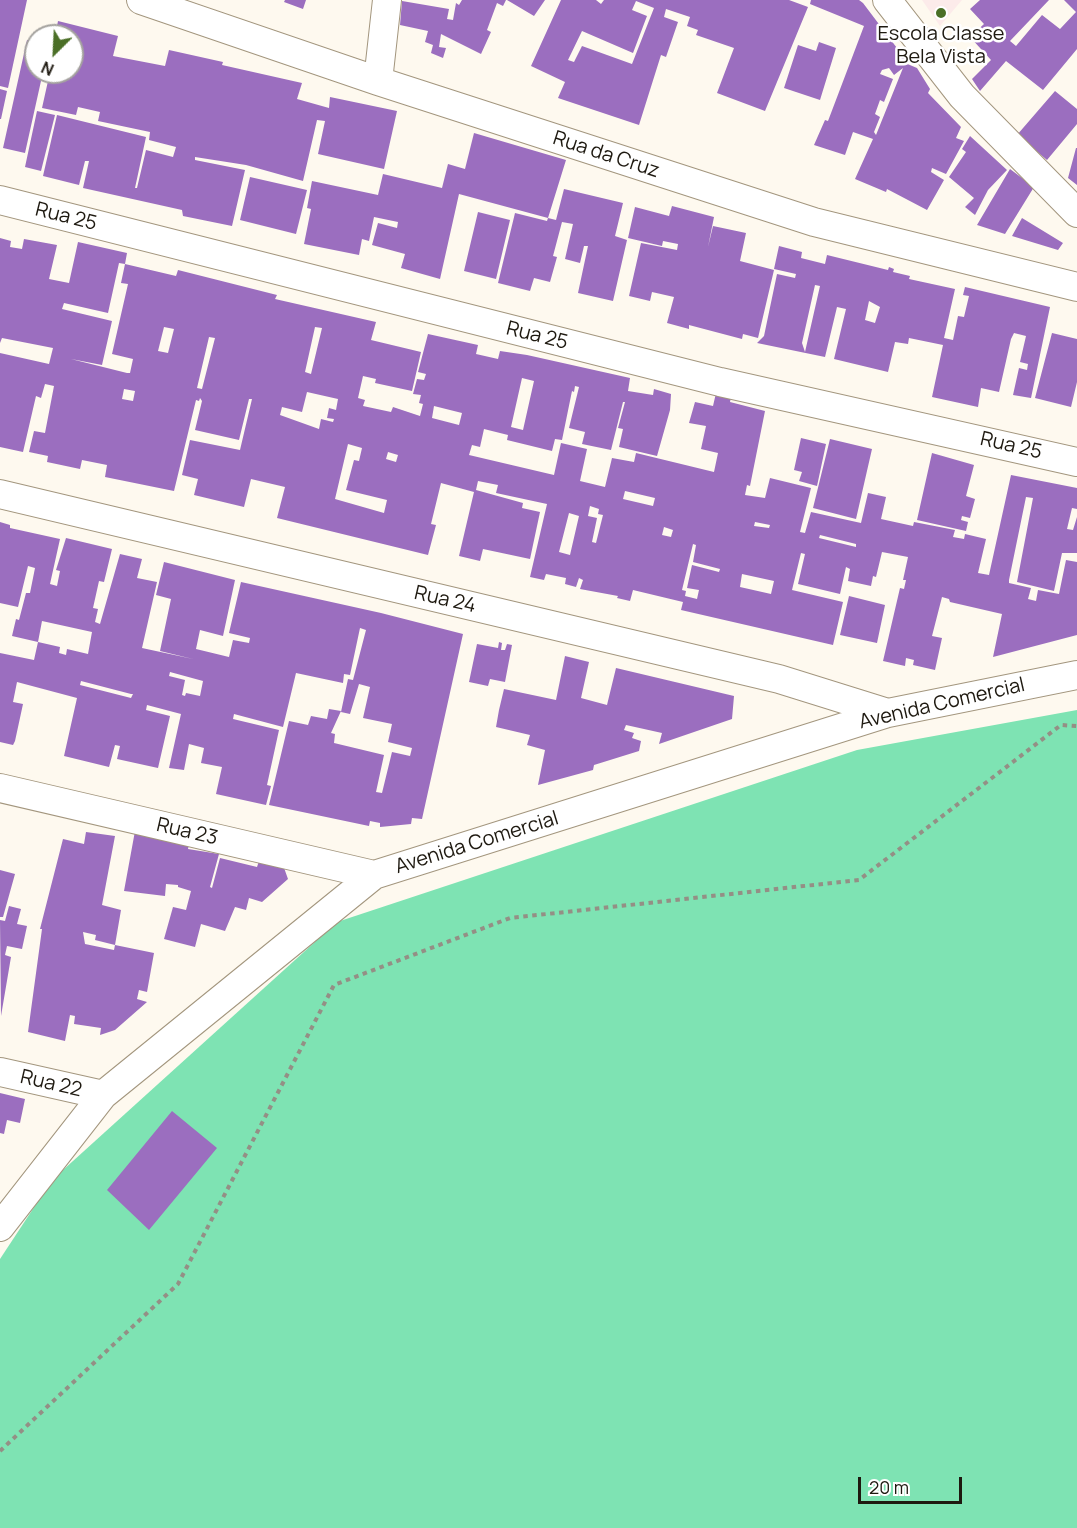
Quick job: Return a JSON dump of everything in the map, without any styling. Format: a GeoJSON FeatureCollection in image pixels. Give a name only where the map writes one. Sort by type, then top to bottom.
{"type":"FeatureCollection","features":[{"type":"Feature","properties":{"kind":"street","name":"Rua da Cruz"},"geometry":{"type":"LineString","coordinates":[[141,0],[378,81],[814,222],[1077,287]]}},
{"type":"Feature","properties":{"kind":"street"},"geometry":{"type":"LineString","coordinates":[[378,81],[387,0]]}},
{"type":"Feature","properties":{"kind":"street"},"geometry":{"type":"LineString","coordinates":[[887,0],[962,96],[1077,213]]}},
{"type":"Feature","properties":{"kind":"street","name":"Rua 25"},"geometry":{"type":"LineString","coordinates":[[0,200],[720,382],[1077,462]]}},
{"type":"Feature","properties":{"kind":"street","name":"Rua 24"},"geometry":{"type":"LineString","coordinates":[[0,494],[778,679],[888,713]]}},
{"type":"Feature","properties":{"kind":"street","name":"Avenida Comercial"},"geometry":{"type":"LineString","coordinates":[[0,1227],[103,1095],[374,875],[888,713],[1077,675]]}},
{"type":"Feature","properties":{"kind":"street","name":"Rua 23"},"geometry":{"type":"LineString","coordinates":[[0,788],[374,875]]}},
{"type":"Feature","properties":{"kind":"street","name":"Rua 22"},"geometry":{"type":"LineString","coordinates":[[0,1072],[103,1095]]}},
{"type":"Feature","properties":{"kind":"path"},"geometry":{"type":"LineString","coordinates":[[0,1451],[178,1284],[334,985],[510,918],[859,880],[1061,724],[1077,726]]}},
{"type":"Feature","properties":{"kind":"shaded area","name":"Escola Classe Bela Vista"},"geometry":{"type":"Polygon","coordinates":[[[922,0],[962,0],[940,26],[922,0]]]}},
{"type":"Feature","properties":{"kind":"green space"},"geometry":{"type":"Polygon","coordinates":[[[1077,710],[1077,1528],[0,1528],[0,1259],[52,1180],[337,922],[857,750],[1077,710]]]}},
{"type":"Feature","properties":{"kind":"building"},"geometry":{"type":"Polygon","coordinates":[[[0,0],[27,0],[8,88],[0,86],[0,0]]]}},
{"type":"Feature","properties":{"kind":"building"},"geometry":{"type":"Polygon","coordinates":[[[285,0],[306,0],[303,9],[284,2],[285,0]]]}},
{"type":"Feature","properties":{"kind":"building"},"geometry":{"type":"Polygon","coordinates":[[[462,0],[506,0],[503,6],[497,3],[487,30],[491,32],[481,54],[441,34],[439,47],[446,48],[443,58],[431,53],[433,45],[425,42],[428,31],[400,25],[402,1],[449,9],[447,19],[453,20],[456,3],[459,5],[462,0]]]}},
{"type":"Feature","properties":{"kind":"building"},"geometry":{"type":"Polygon","coordinates":[[[507,0],[545,0],[534,16],[507,0]]]}},
{"type":"Feature","properties":{"kind":"building"},"geometry":{"type":"Polygon","coordinates":[[[561,0],[596,0],[601,4],[604,0],[789,0],[808,7],[765,111],[717,93],[734,48],[696,35],[698,30],[687,26],[690,17],[666,9],[664,17],[678,22],[666,57],[661,55],[639,125],[558,98],[565,82],[531,66],[561,0]],[[636,1],[632,10],[647,16],[633,53],[582,31],[568,60],[574,62],[582,46],[632,64],[654,8],[636,1]]]}},
{"type":"Feature","properties":{"kind":"building"},"geometry":{"type":"Polygon","coordinates":[[[811,0],[859,0],[863,3],[906,60],[905,63],[917,68],[930,89],[928,93],[961,127],[956,138],[964,141],[946,174],[932,168],[931,172],[944,180],[927,210],[887,189],[886,192],[855,179],[873,139],[853,132],[845,155],[814,145],[825,120],[828,121],[864,26],[810,4],[811,0]],[[889,68],[882,70],[880,74],[893,79],[884,102],[880,100],[875,114],[880,117],[874,132],[876,135],[903,68],[894,75],[889,68]]]}},
{"type":"Feature","properties":{"kind":"building"},"geometry":{"type":"Polygon","coordinates":[[[980,0],[1049,0],[1010,41],[1016,46],[1042,15],[1060,29],[1076,12],[1064,0],[1077,0],[1077,49],[1043,90],[1006,61],[980,91],[972,79],[991,60],[970,37],[984,24],[970,9],[980,0]]]}},
{"type":"Feature","properties":{"kind":"building"},"geometry":{"type":"Polygon","coordinates":[[[84,28],[118,36],[113,56],[165,66],[169,50],[302,83],[297,99],[329,108],[330,97],[397,111],[384,169],[318,154],[325,121],[317,120],[303,181],[246,165],[195,157],[195,160],[245,170],[232,226],[183,216],[182,210],[83,188],[89,161],[85,161],[79,185],[43,176],[57,115],[146,137],[135,188],[137,188],[146,150],[173,157],[176,147],[149,140],[150,132],[98,121],[100,112],[78,107],[76,115],[42,108],[47,84],[84,84],[84,28]]]}},
{"type":"Feature","properties":{"kind":"building"},"geometry":{"type":"Polygon","coordinates":[[[819,42],[836,48],[820,100],[784,88],[798,45],[816,51],[819,42]]]}},
{"type":"Feature","properties":{"kind":"building"},"geometry":{"type":"Polygon","coordinates":[[[24,54],[24,84],[40,84],[25,153],[3,148],[24,54]]]}},
{"type":"Feature","properties":{"kind":"building"},"geometry":{"type":"Polygon","coordinates":[[[0,89],[7,91],[1,119],[0,119],[0,89]]]}},
{"type":"Feature","properties":{"kind":"building"},"geometry":{"type":"Polygon","coordinates":[[[1055,91],[1077,109],[1077,124],[1047,160],[1017,135],[1055,91]]]}},
{"type":"Feature","properties":{"kind":"building"},"geometry":{"type":"Polygon","coordinates":[[[37,111],[55,115],[41,171],[25,167],[37,111]]]}},
{"type":"Feature","properties":{"kind":"building"},"geometry":{"type":"Polygon","coordinates":[[[474,133],[566,160],[548,218],[459,194],[440,279],[401,268],[405,254],[372,245],[378,223],[397,228],[398,222],[374,217],[369,241],[362,239],[359,255],[304,244],[311,209],[307,208],[312,181],[378,195],[383,174],[442,188],[448,164],[465,169],[474,133]]]}},
{"type":"Feature","properties":{"kind":"building"},"geometry":{"type":"Polygon","coordinates":[[[970,136],[1007,170],[988,190],[975,215],[965,207],[974,198],[949,177],[966,152],[962,149],[970,136]]]}},
{"type":"Feature","properties":{"kind":"building"},"geometry":{"type":"Polygon","coordinates":[[[1077,148],[1077,185],[1068,178],[1077,148]]]}},
{"type":"Feature","properties":{"kind":"building"},"geometry":{"type":"Polygon","coordinates":[[[1010,169],[1034,187],[1005,234],[977,225],[1010,169]]]}},
{"type":"Feature","properties":{"kind":"building"},"geometry":{"type":"Polygon","coordinates":[[[250,177],[307,190],[296,234],[240,220],[250,177]]]}},
{"type":"Feature","properties":{"kind":"building"},"geometry":{"type":"Polygon","coordinates":[[[564,189],[623,203],[615,236],[627,240],[613,301],[578,293],[588,246],[584,246],[580,263],[565,259],[573,224],[562,222],[553,256],[557,257],[550,282],[534,278],[530,291],[498,283],[515,213],[547,221],[548,218],[556,220],[564,189]]]}},
{"type":"Feature","properties":{"kind":"building"},"geometry":{"type":"Polygon","coordinates":[[[672,206],[714,217],[708,247],[713,226],[746,233],[740,261],[774,270],[758,338],[743,334],[742,339],[689,325],[689,329],[667,323],[674,297],[652,292],[650,301],[629,296],[641,243],[677,250],[678,244],[663,241],[662,246],[628,238],[635,207],[669,216],[672,206]]]}},
{"type":"Feature","properties":{"kind":"building"},"geometry":{"type":"Polygon","coordinates":[[[478,212],[510,220],[496,279],[464,271],[478,212]]]}},
{"type":"Feature","properties":{"kind":"building"},"geometry":{"type":"Polygon","coordinates":[[[1022,218],[1063,243],[1058,250],[1012,236],[1022,218]]]}},
{"type":"Feature","properties":{"kind":"building"},"geometry":{"type":"Polygon","coordinates":[[[0,238],[11,241],[10,247],[22,249],[24,239],[57,245],[49,279],[69,283],[78,242],[127,253],[125,264],[176,276],[178,270],[277,295],[275,299],[376,322],[371,340],[421,352],[412,391],[375,383],[376,379],[363,376],[358,398],[365,400],[363,406],[391,412],[393,407],[420,416],[423,404],[419,403],[421,395],[413,394],[417,379],[424,380],[426,374],[418,372],[428,334],[478,345],[476,354],[498,359],[500,351],[527,355],[630,378],[628,391],[653,395],[654,389],[671,394],[670,410],[657,456],[619,447],[623,429],[618,428],[625,402],[623,402],[611,450],[582,444],[585,432],[569,428],[579,387],[575,386],[562,440],[555,439],[552,451],[507,440],[508,435],[484,429],[480,447],[472,445],[469,455],[554,475],[561,443],[587,449],[580,481],[605,487],[612,458],[634,462],[636,453],[714,472],[718,453],[701,449],[706,426],[689,423],[695,402],[713,406],[716,393],[731,397],[730,402],[765,411],[750,486],[747,485],[745,495],[765,498],[770,478],[811,488],[800,532],[805,533],[811,512],[861,523],[868,493],[886,497],[881,519],[913,526],[914,522],[955,530],[953,537],[964,539],[965,534],[986,539],[978,573],[989,575],[1011,475],[1077,488],[1077,509],[1072,508],[1067,529],[1073,530],[1077,517],[1077,553],[1062,553],[1054,591],[1017,582],[1033,498],[1026,497],[1009,583],[1031,588],[1028,599],[1036,601],[1038,590],[1059,594],[1066,560],[1077,562],[1077,635],[993,657],[1002,614],[950,602],[949,599],[942,597],[932,636],[942,638],[935,670],[913,665],[914,660],[906,658],[905,666],[883,661],[900,588],[904,589],[906,580],[903,580],[908,557],[882,552],[876,577],[873,576],[871,586],[848,581],[850,569],[846,567],[840,594],[798,584],[805,554],[801,553],[792,590],[843,602],[833,645],[681,610],[683,602],[633,590],[630,601],[617,598],[618,596],[580,589],[583,580],[579,578],[576,587],[565,584],[566,578],[546,574],[544,580],[530,577],[547,504],[496,493],[498,485],[478,481],[476,490],[523,503],[522,508],[540,512],[530,559],[483,549],[480,561],[459,556],[474,492],[441,483],[431,524],[436,525],[428,555],[277,518],[285,487],[251,479],[244,507],[194,495],[198,479],[182,475],[190,440],[240,450],[252,399],[249,399],[239,440],[195,430],[202,401],[200,398],[199,401],[196,400],[174,491],[105,477],[107,465],[82,460],[80,469],[47,462],[48,456],[29,452],[34,431],[45,433],[54,386],[45,384],[41,398],[36,396],[23,452],[0,447],[0,353],[49,364],[53,348],[2,338],[0,343],[0,238]],[[119,263],[108,313],[64,303],[62,309],[112,321],[102,365],[71,359],[130,373],[133,359],[112,354],[128,284],[121,283],[125,264],[119,263]],[[164,327],[158,351],[168,353],[174,329],[164,327]],[[315,327],[305,372],[311,374],[322,328],[315,327]],[[209,337],[197,388],[202,389],[215,338],[209,337]],[[522,378],[511,427],[523,430],[534,381],[522,378]],[[124,389],[122,399],[133,401],[135,391],[124,389]],[[307,392],[302,412],[282,407],[280,415],[319,429],[321,419],[333,422],[334,419],[327,418],[329,408],[336,410],[338,399],[307,392]],[[434,406],[432,418],[459,425],[462,413],[434,406]],[[348,444],[335,499],[384,513],[387,500],[346,490],[354,460],[359,461],[362,448],[348,444]],[[388,452],[386,459],[396,462],[398,455],[388,452]],[[625,491],[623,499],[653,506],[655,498],[625,491]],[[590,506],[588,516],[597,518],[592,542],[596,543],[603,515],[598,514],[599,509],[590,506]],[[569,513],[559,552],[570,555],[579,516],[569,513]],[[755,522],[754,526],[769,528],[770,525],[755,522]],[[664,527],[662,535],[671,537],[673,530],[664,527]],[[820,535],[819,538],[856,547],[856,544],[820,535]],[[693,544],[682,590],[686,591],[685,596],[697,599],[699,590],[687,588],[692,565],[719,572],[720,569],[693,562],[696,545],[693,544]],[[742,574],[740,587],[771,594],[774,581],[742,574]]]}},
{"type":"Feature","properties":{"kind":"building"},"geometry":{"type":"Polygon","coordinates":[[[779,246],[802,252],[801,258],[825,264],[827,255],[888,270],[889,267],[894,269],[893,272],[910,276],[909,279],[955,289],[944,338],[953,340],[958,316],[964,317],[969,296],[963,295],[965,287],[1050,307],[1031,398],[1013,395],[1019,368],[1027,370],[1028,364],[1020,362],[1026,336],[1014,333],[999,392],[981,388],[978,407],[932,397],[943,345],[909,338],[908,344],[895,342],[888,372],[834,359],[846,309],[837,307],[825,357],[757,343],[764,336],[777,274],[795,278],[796,274],[774,269],[779,246]],[[815,285],[802,343],[805,352],[820,286],[815,285]],[[869,301],[865,320],[875,323],[880,307],[869,301]]]}},
{"type":"Feature","properties":{"kind":"building"},"geometry":{"type":"Polygon","coordinates":[[[1052,333],[1077,339],[1077,382],[1071,407],[1035,398],[1052,333]]]}},
{"type":"Feature","properties":{"kind":"building"},"geometry":{"type":"Polygon","coordinates":[[[801,438],[826,444],[817,486],[799,481],[802,472],[794,470],[801,438]]]}},
{"type":"Feature","properties":{"kind":"building"},"geometry":{"type":"Polygon","coordinates":[[[830,439],[872,449],[856,519],[813,508],[830,439]]]}},
{"type":"Feature","properties":{"kind":"building"},"geometry":{"type":"Polygon","coordinates":[[[932,453],[974,465],[966,496],[975,499],[970,518],[962,516],[961,520],[968,522],[966,531],[917,520],[932,453]]]}},
{"type":"Feature","properties":{"kind":"building"},"geometry":{"type":"Polygon","coordinates":[[[0,522],[10,525],[10,528],[60,539],[50,584],[57,586],[60,571],[56,570],[66,538],[112,549],[104,582],[99,581],[93,608],[98,609],[95,622],[100,624],[120,554],[142,559],[137,578],[157,582],[142,648],[193,659],[160,651],[171,599],[156,595],[164,562],[235,580],[223,636],[200,630],[196,649],[229,657],[233,640],[249,643],[250,638],[229,633],[241,582],[463,634],[422,819],[412,818],[411,824],[380,827],[380,823],[370,821],[369,826],[269,805],[289,721],[308,725],[311,716],[327,719],[329,709],[341,711],[331,733],[335,734],[334,743],[384,755],[376,792],[382,793],[392,752],[410,756],[412,748],[388,742],[392,724],[363,718],[370,687],[359,684],[350,714],[341,712],[348,679],[353,680],[366,630],[360,628],[350,675],[344,674],[343,683],[296,673],[283,727],[234,714],[233,719],[279,730],[267,785],[271,786],[266,805],[216,794],[222,767],[201,763],[204,748],[189,744],[184,770],[169,768],[181,714],[147,705],[146,710],[170,716],[158,768],[117,759],[120,746],[115,745],[109,767],[64,756],[77,698],[17,682],[13,702],[23,704],[15,741],[13,745],[0,742],[0,653],[34,660],[38,642],[12,636],[26,593],[30,593],[35,568],[28,566],[18,607],[0,603],[0,522]],[[42,621],[38,642],[60,647],[59,653],[66,655],[67,649],[88,654],[92,632],[42,621]],[[170,672],[169,676],[185,680],[182,695],[185,696],[186,693],[200,696],[203,681],[170,672]],[[81,681],[80,685],[131,698],[133,694],[131,694],[81,681]]]}},
{"type":"Feature","properties":{"kind":"building"},"geometry":{"type":"Polygon","coordinates":[[[849,596],[885,605],[877,643],[840,635],[849,596]]]}},
{"type":"Feature","properties":{"kind":"building"},"geometry":{"type":"Polygon","coordinates":[[[499,642],[502,643],[501,650],[505,650],[507,644],[512,645],[505,682],[490,679],[488,686],[469,682],[477,644],[498,648],[499,642]]]}},
{"type":"Feature","properties":{"kind":"building"},"geometry":{"type":"Polygon","coordinates":[[[565,656],[589,662],[581,698],[607,705],[616,668],[734,696],[732,719],[659,744],[662,733],[626,725],[624,730],[634,733],[632,738],[641,741],[639,751],[594,765],[593,770],[538,785],[545,750],[527,745],[530,735],[496,727],[499,710],[504,689],[556,700],[565,656]]]}},
{"type":"Feature","properties":{"kind":"building"},"geometry":{"type":"Polygon","coordinates":[[[135,831],[190,840],[188,849],[219,854],[210,887],[212,888],[220,858],[257,867],[260,858],[283,865],[288,879],[262,902],[249,898],[246,910],[235,907],[225,931],[201,924],[195,947],[164,939],[173,907],[186,910],[191,891],[178,887],[178,885],[166,884],[165,896],[124,891],[135,831]]]}},
{"type":"Feature","properties":{"kind":"building"},"geometry":{"type":"Polygon","coordinates":[[[86,832],[115,836],[102,905],[121,910],[115,945],[154,953],[147,992],[139,990],[137,999],[147,1002],[115,1030],[100,1035],[101,1028],[74,1024],[75,1016],[70,1015],[65,1041],[28,1032],[42,929],[40,929],[63,839],[84,844],[86,832]],[[83,932],[85,944],[114,950],[115,945],[95,940],[96,935],[83,932]]]}},
{"type":"Feature","properties":{"kind":"building"},"geometry":{"type":"Polygon","coordinates":[[[0,870],[15,874],[3,917],[0,917],[0,870]]]}},
{"type":"Feature","properties":{"kind":"building"},"geometry":{"type":"Polygon","coordinates":[[[9,906],[21,909],[17,924],[27,926],[22,949],[7,946],[5,955],[11,957],[1,1016],[0,920],[5,921],[9,906]]]}},
{"type":"Feature","properties":{"kind":"building"},"geometry":{"type":"Polygon","coordinates":[[[0,1093],[25,1099],[20,1123],[7,1120],[4,1134],[0,1133],[0,1093]]]}},
{"type":"Feature","properties":{"kind":"building"},"geometry":{"type":"Polygon","coordinates":[[[172,1111],[217,1148],[149,1230],[107,1190],[172,1111]]]}},
{"type":"Feature","properties":{"kind":"place","name":"Escola Classe Bela Vista"},"geometry":{"type":"Point","coordinates":[941,13]}}]}
